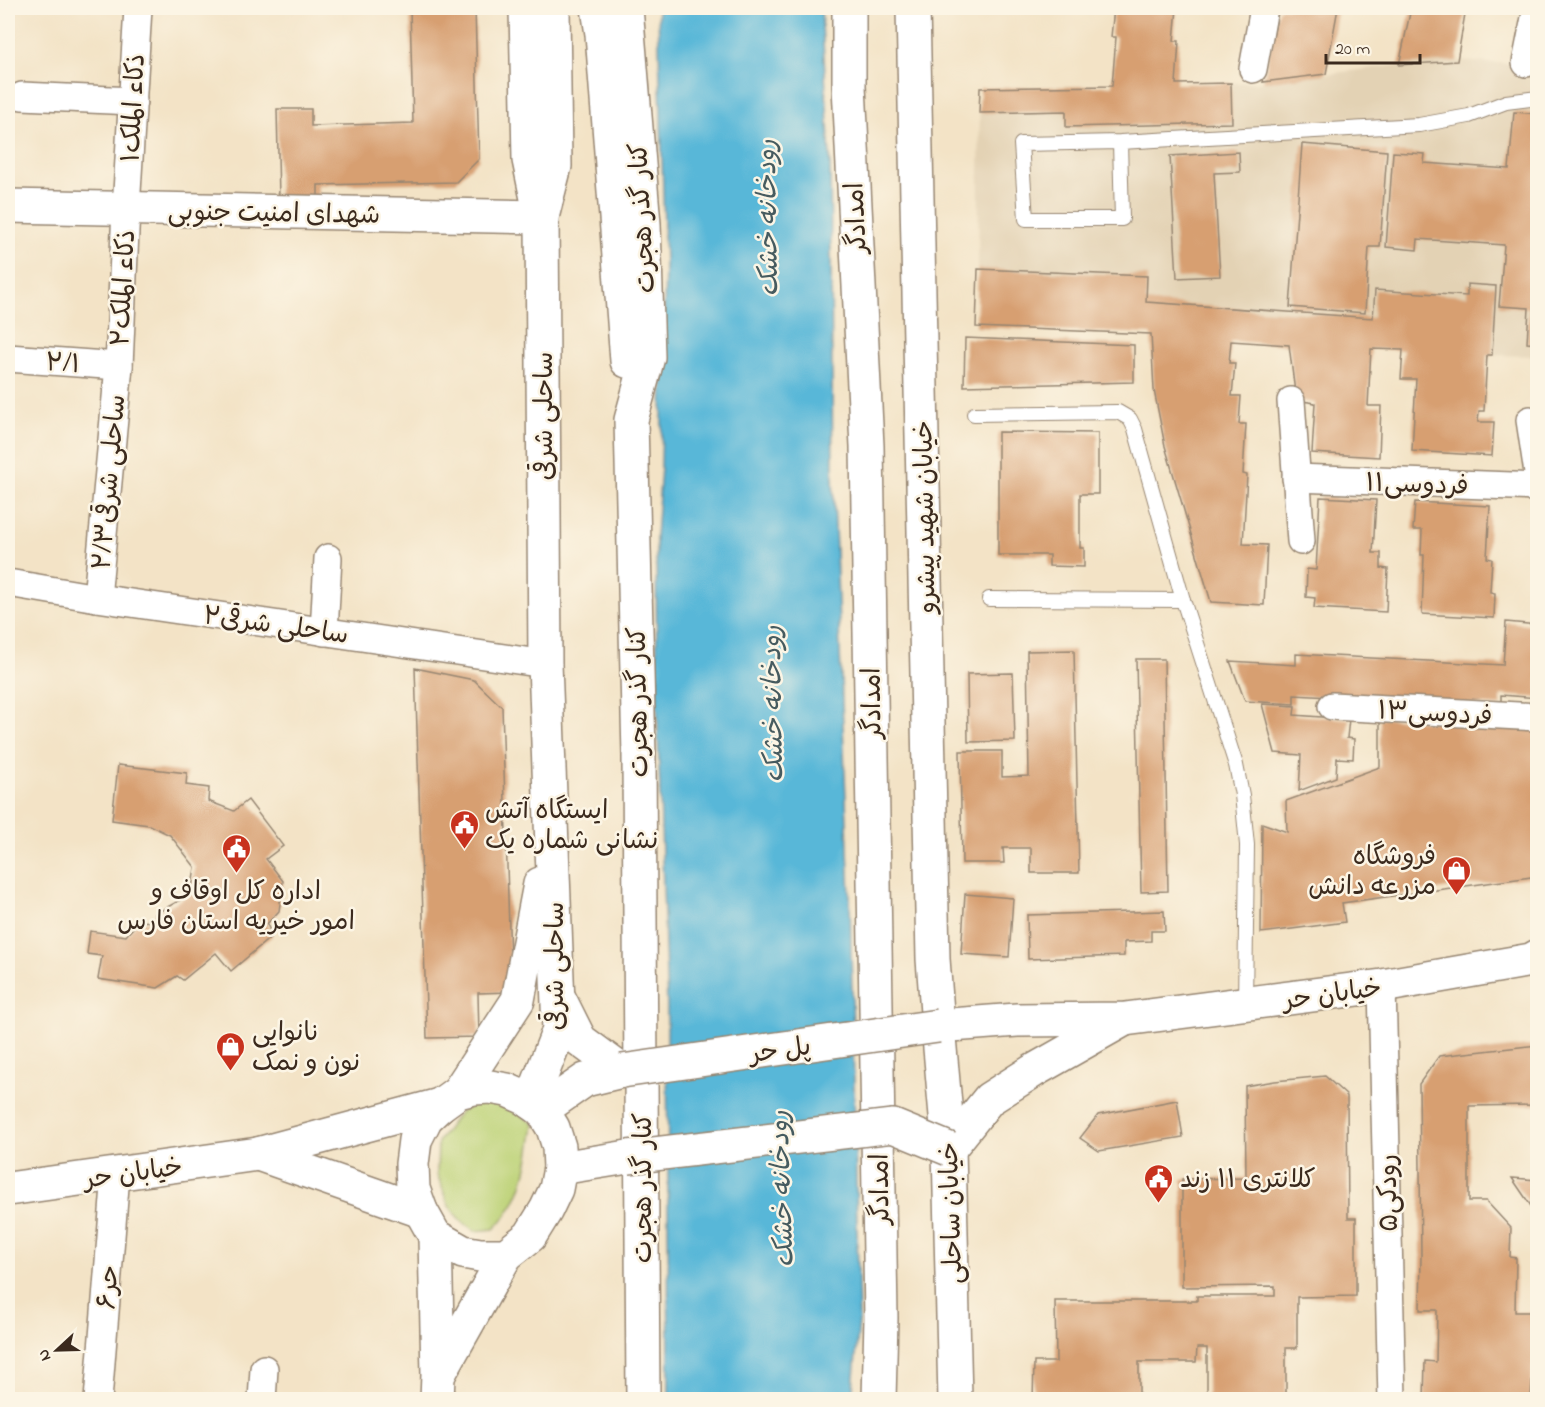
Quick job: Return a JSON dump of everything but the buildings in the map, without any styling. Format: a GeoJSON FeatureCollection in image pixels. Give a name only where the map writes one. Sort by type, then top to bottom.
{"type":"FeatureCollection","features":[{"type":"Feature","properties":{"kind":"main road"},"geometry":{"type":"LineString","coordinates":[[526,8],[529,160],[542,217]]}},
{"type":"Feature","properties":{"kind":"main road","name":"ساحلی شرقی"},"geometry":{"type":"LineString","coordinates":[[536,1106],[559,1030],[545,664],[542,217],[555,166],[553,8]]}},
{"type":"Feature","properties":{"kind":"main road"},"geometry":{"type":"LineString","coordinates":[[598,8],[602,34],[631,420]]}},
{"type":"Feature","properties":{"kind":"main road","name":"کنار گذر هجرت"},"geometry":{"type":"LineString","coordinates":[[626,8],[645,224],[648,357],[631,420],[639,779],[643,1400]]}},
{"type":"Feature","properties":{"kind":"main road","name":"امدادگر"},"geometry":{"type":"LineString","coordinates":[[849,8],[849,86],[867,458],[880,1318],[879,1400]]}},
{"type":"Feature","properties":{"kind":"main road","name":"خیابان شهید پیشرو"},"geometry":{"type":"LineString","coordinates":[[913,8],[933,934],[938,1026]]}},
{"type":"Feature","properties":{"kind":"main road","name":"شهدای امنیت جنوبی"},"geometry":{"type":"LineString","coordinates":[[8,206],[542,217]]}},
{"type":"Feature","properties":{"kind":"main road","name":"ساحلی شرقی"},"geometry":{"type":"LineString","coordinates":[[449,1098],[518,1000],[550,826]]}},
{"type":"Feature","properties":{"kind":"main road","name":"خیابان حر"},"geometry":{"type":"LineString","coordinates":[[938,1026],[1017,1020],[1125,1019],[1382,986],[1535,959]]}},
{"type":"Feature","properties":{"kind":"main road"},"geometry":{"type":"LineString","coordinates":[[558,995],[580,1040],[622,1071]]}},
{"type":"Feature","properties":{"kind":"main road","name":"خیابان حر"},"geometry":{"type":"LineString","coordinates":[[949,1149],[989,1099],[1033,1071],[1125,1019]]}},
{"type":"Feature","properties":{"kind":"main road","name":"پل حر"},"geometry":{"type":"LineString","coordinates":[[536,1106],[585,1080],[622,1071],[938,1026]]}},
{"type":"Feature","properties":{"kind":"main road","name":"خیابان ساحلی"},"geometry":{"type":"LineString","coordinates":[[938,1026],[949,1149],[955,1400]]}},
{"type":"Feature","properties":{"kind":"main road"},"geometry":{"type":"LineString","coordinates":[[490,1087],[507,1090],[536,1106],[553,1128],[560,1147],[560,1168],[556,1189],[530,1236],[506,1255],[438,1387],[428,1223],[413,1189],[412,1164],[415,1140],[426,1118],[449,1098],[474,1088],[490,1087]]}},
{"type":"Feature","properties":{"kind":"main road","name":"خیابان حر"},"geometry":{"type":"LineString","coordinates":[[8,1189],[258,1154],[449,1098]]}},
{"type":"Feature","properties":{"kind":"main road"},"geometry":{"type":"LineString","coordinates":[[560,1168],[628,1157],[893,1126],[949,1149]]}},
{"type":"Feature","properties":{"kind":"main road"},"geometry":{"type":"LineString","coordinates":[[258,1154],[428,1223],[463,1252],[480,1256],[506,1255]]}},
{"type":"Feature","properties":{"kind":"main road"},"geometry":{"type":"LineString","coordinates":[[880,1318],[885,1400]]}},
{"type":"Feature","properties":{"kind":"street","name":"ذکاء الملک۱"},"geometry":{"type":"LineString","coordinates":[[126,209],[138,8]]}},
{"type":"Feature","properties":{"kind":"street"},"geometry":{"type":"LineString","coordinates":[[1253,69],[1264,8]]}},
{"type":"Feature","properties":{"kind":"street"},"geometry":{"type":"LineString","coordinates":[[1526,63],[1537,8]]}},
{"type":"Feature","properties":{"kind":"street"},"geometry":{"type":"LineString","coordinates":[[22,96],[133,101]]}},
{"type":"Feature","properties":{"kind":"street","name":"ذکاء الملک۲"},"geometry":{"type":"LineString","coordinates":[[119,366],[126,209]]}},
{"type":"Feature","properties":{"kind":"street","name":"۲/‍۱"},"geometry":{"type":"LineString","coordinates":[[8,358],[119,366]]}},
{"type":"Feature","properties":{"kind":"street","name":"ساحلی شرقی۲/۳"},"geometry":{"type":"LineString","coordinates":[[97,598],[119,366]]}},
{"type":"Feature","properties":{"kind":"street"},"geometry":{"type":"LineString","coordinates":[[1291,401],[1301,541]]}},
{"type":"Feature","properties":{"kind":"street"},"geometry":{"type":"LineString","coordinates":[[1530,420],[1538,472]]}},
{"type":"Feature","properties":{"kind":"street","name":"فردوسی۱۱"},"geometry":{"type":"LineString","coordinates":[[1296,478],[1538,487]]}},
{"type":"Feature","properties":{"kind":"street"},"geometry":{"type":"LineString","coordinates":[[324,632],[328,558]]}},
{"type":"Feature","properties":{"kind":"street","name":"ساحلی شرقی۲"},"geometry":{"type":"LineString","coordinates":[[8,583],[545,664]]}},
{"type":"Feature","properties":{"kind":"street","name":"فردوسی۱۳"},"geometry":{"type":"LineString","coordinates":[[1332,706],[1538,717]]}},
{"type":"Feature","properties":{"kind":"street","name":"رودکی۵"},"geometry":{"type":"LineString","coordinates":[[1382,986],[1392,1400]]}},
{"type":"Feature","properties":{"kind":"street","name":"حر۶"},"geometry":{"type":"LineString","coordinates":[[98,1400],[117,1174]]}},
{"type":"Feature","properties":{"kind":"street"},"geometry":{"type":"LineString","coordinates":[[262,1400],[264,1369]]}},
{"type":"Feature","properties":{"kind":"lane"},"geometry":{"type":"LineString","coordinates":[[1120,142],[1122,219],[1026,219],[1021,144],[1120,142],[1419,125],[1469,116],[1506,102],[1538,98]]}},
{"type":"Feature","properties":{"kind":"lane"},"geometry":{"type":"LineString","coordinates":[[974,414],[1118,412],[1130,419],[1135,429],[1183,600],[1236,765],[1242,795],[1247,845],[1245,1005]]}},
{"type":"Feature","properties":{"kind":"lane"},"geometry":{"type":"LineString","coordinates":[[989,598],[1183,600]]}},
{"type":"Feature","properties":{"kind":"shaded area"},"geometry":{"type":"Polygon","coordinates":[[[1457,61],[1514,64],[1537,68],[1537,356],[1289,345],[1151,334],[978,269],[980,88],[1263,82],[1399,65],[1457,61]]]}},
{"type":"Feature","properties":{"kind":"green space"},"geometry":{"type":"Polygon","coordinates":[[[491,1093],[534,1124],[526,1169],[515,1202],[494,1229],[475,1231],[460,1220],[449,1206],[437,1174],[438,1142],[458,1114],[491,1093]]]}},
{"type":"Feature","properties":{"kind":"water","name":"رودخانه خشک"},"geometry":{"type":"Polygon","coordinates":[[[658,8],[821,8],[830,157],[833,477],[850,898],[859,1321],[852,1399],[669,1399],[667,1007],[657,702],[656,537],[661,468],[665,265],[658,8]]]}},
{"type":"Feature","properties":{"kind":"place","name":"ایستگاه آتش نشانی شماره یک"},"geometry":{"type":"Point","coordinates":[464,850]}},
{"type":"Feature","properties":{"kind":"place","name":"اداره کل اوقاف و امور خیریه استان فارس"},"geometry":{"type":"Point","coordinates":[236,874]}},
{"type":"Feature","properties":{"kind":"place","name":"فروشگاه مزرعه دانش"},"geometry":{"type":"Point","coordinates":[1457,896]}},
{"type":"Feature","properties":{"kind":"place","name":"نانوایی نون و نمک"},"geometry":{"type":"Point","coordinates":[231,1072]}},
{"type":"Feature","properties":{"kind":"place","name":"کلانتری ۱۱ زند"},"geometry":{"type":"Point","coordinates":[1159,1204]}}]}
